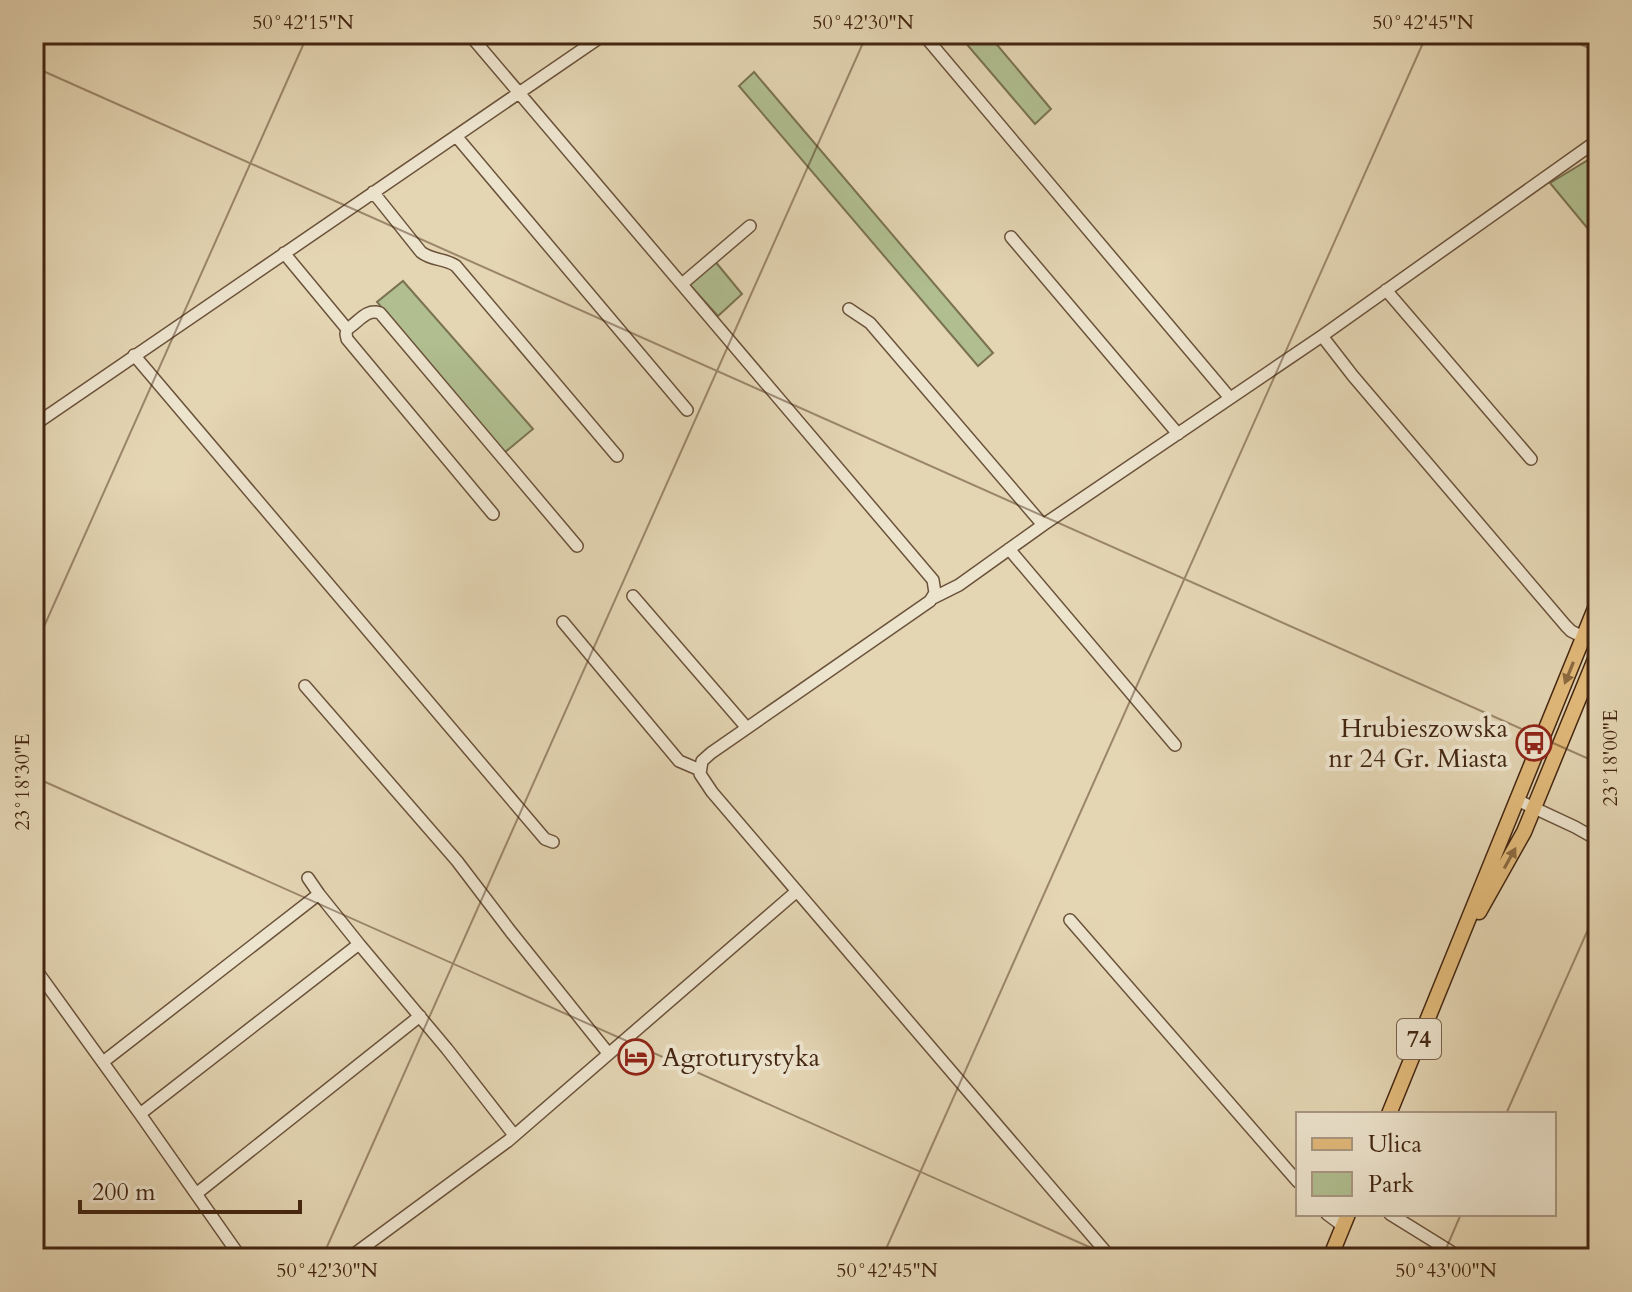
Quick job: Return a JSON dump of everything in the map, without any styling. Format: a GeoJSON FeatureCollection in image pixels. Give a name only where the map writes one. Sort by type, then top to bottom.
{"type":"FeatureCollection","features":[{"type":"Feature","properties":{"kind":"main road","name":"74"},"geometry":{"type":"LineString","coordinates":[[1390,1112],[1598,601]]}},
{"type":"Feature","properties":{"kind":"main road","name":"74"},"geometry":{"type":"LineString","coordinates":[[1450,965],[1517,846],[1598,652]]}},
{"type":"Feature","properties":{"kind":"main road"},"geometry":{"type":"LineString","coordinates":[[1330,1258],[1345,1220]]}},
{"type":"Feature","properties":{"kind":"street"},"geometry":{"type":"LineString","coordinates":[[469,34],[930,575],[935,585],[933,598]]}},
{"type":"Feature","properties":{"kind":"street"},"geometry":{"type":"LineString","coordinates":[[34,425],[605,34]]}},
{"type":"Feature","properties":{"kind":"street"},"geometry":{"type":"LineString","coordinates":[[923,34],[1230,398]]}},
{"type":"Feature","properties":{"kind":"street"},"geometry":{"type":"LineString","coordinates":[[456,136],[687,410]]}},
{"type":"Feature","properties":{"kind":"street"},"geometry":{"type":"LineString","coordinates":[[1111,1258],[703,782],[700,770],[706,757],[747,728],[933,598],[959,585],[1322,336],[1598,140]]}},
{"type":"Feature","properties":{"kind":"street"},"geometry":{"type":"LineString","coordinates":[[373,192],[424,255],[449,261],[456,266],[617,456]]}},
{"type":"Feature","properties":{"kind":"street"},"geometry":{"type":"LineString","coordinates":[[682,284],[750,226]]}},
{"type":"Feature","properties":{"kind":"street"},"geometry":{"type":"LineString","coordinates":[[1011,237],[1178,434]]}},
{"type":"Feature","properties":{"kind":"street"},"geometry":{"type":"LineString","coordinates":[[284,253],[347,329],[347,339],[493,514]]}},
{"type":"Feature","properties":{"kind":"street"},"geometry":{"type":"LineString","coordinates":[[1386,290],[1531,459]]}},
{"type":"Feature","properties":{"kind":"street"},"geometry":{"type":"LineString","coordinates":[[849,309],[870,323],[1043,525]]}},
{"type":"Feature","properties":{"kind":"street"},"geometry":{"type":"LineString","coordinates":[[347,329],[369,312],[380,313],[577,546]]}},
{"type":"Feature","properties":{"kind":"street"},"geometry":{"type":"LineString","coordinates":[[1322,336],[1566,626],[1583,637]]}},
{"type":"Feature","properties":{"kind":"street"},"geometry":{"type":"LineString","coordinates":[[134,355],[534,827],[545,839],[553,842]]}},
{"type":"Feature","properties":{"kind":"street"},"geometry":{"type":"LineString","coordinates":[[1009,549],[1175,745]]}},
{"type":"Feature","properties":{"kind":"street"},"geometry":{"type":"LineString","coordinates":[[633,596],[747,728]]}},
{"type":"Feature","properties":{"kind":"street"},"geometry":{"type":"LineString","coordinates":[[563,622],[679,761],[700,770]]}},
{"type":"Feature","properties":{"kind":"street"},"geometry":{"type":"LineString","coordinates":[[305,686],[457,861],[608,1053]]}},
{"type":"Feature","properties":{"kind":"street"},"geometry":{"type":"LineString","coordinates":[[1516,804],[1598,840]]}},
{"type":"Feature","properties":{"kind":"street"},"geometry":{"type":"LineString","coordinates":[[308,878],[514,1135]]}},
{"type":"Feature","properties":{"kind":"street"},"geometry":{"type":"LineString","coordinates":[[349,1258],[514,1135],[797,891]]}},
{"type":"Feature","properties":{"kind":"street"},"geometry":{"type":"LineString","coordinates":[[103,1062],[319,894]]}},
{"type":"Feature","properties":{"kind":"street"},"geometry":{"type":"LineString","coordinates":[[1070,920],[1296,1180]]}},
{"type":"Feature","properties":{"kind":"street"},"geometry":{"type":"LineString","coordinates":[[140,1114],[359,944]]}},
{"type":"Feature","properties":{"kind":"street"},"geometry":{"type":"LineString","coordinates":[[34,967],[241,1258]]}},
{"type":"Feature","properties":{"kind":"street"},"geometry":{"type":"LineString","coordinates":[[196,1194],[420,1016]]}},
{"type":"Feature","properties":{"kind":"street"},"geometry":{"type":"LineString","coordinates":[[1393,1216],[1461,1258]]}},
{"type":"Feature","properties":{"kind":"green space"},"geometry":{"type":"Polygon","coordinates":[[[958,34],[988,34],[1051,109],[1035,124],[958,34]]]}},
{"type":"Feature","properties":{"kind":"green space"},"geometry":{"type":"Polygon","coordinates":[[[754,72],[993,353],[978,366],[739,86],[754,72]]]}},
{"type":"Feature","properties":{"kind":"green space"},"geometry":{"type":"Polygon","coordinates":[[[1588,160],[1598,173],[1598,241],[1550,183],[1588,160]]]}},
{"type":"Feature","properties":{"kind":"green space"},"geometry":{"type":"Polygon","coordinates":[[[714,260],[742,294],[718,316],[688,283],[714,260]]]}},
{"type":"Feature","properties":{"kind":"green space"},"geometry":{"type":"Polygon","coordinates":[[[403,281],[533,429],[504,453],[377,302],[403,281]]]}},
{"type":"Feature","properties":{"kind":"place","name":"Hrubieszowska nr 24 Gr. Miasta"},"geometry":{"type":"Point","coordinates":[1534,743]}},
{"type":"Feature","properties":{"kind":"place","name":"Agroturystyka"},"geometry":{"type":"Point","coordinates":[636,1057]}}]}
